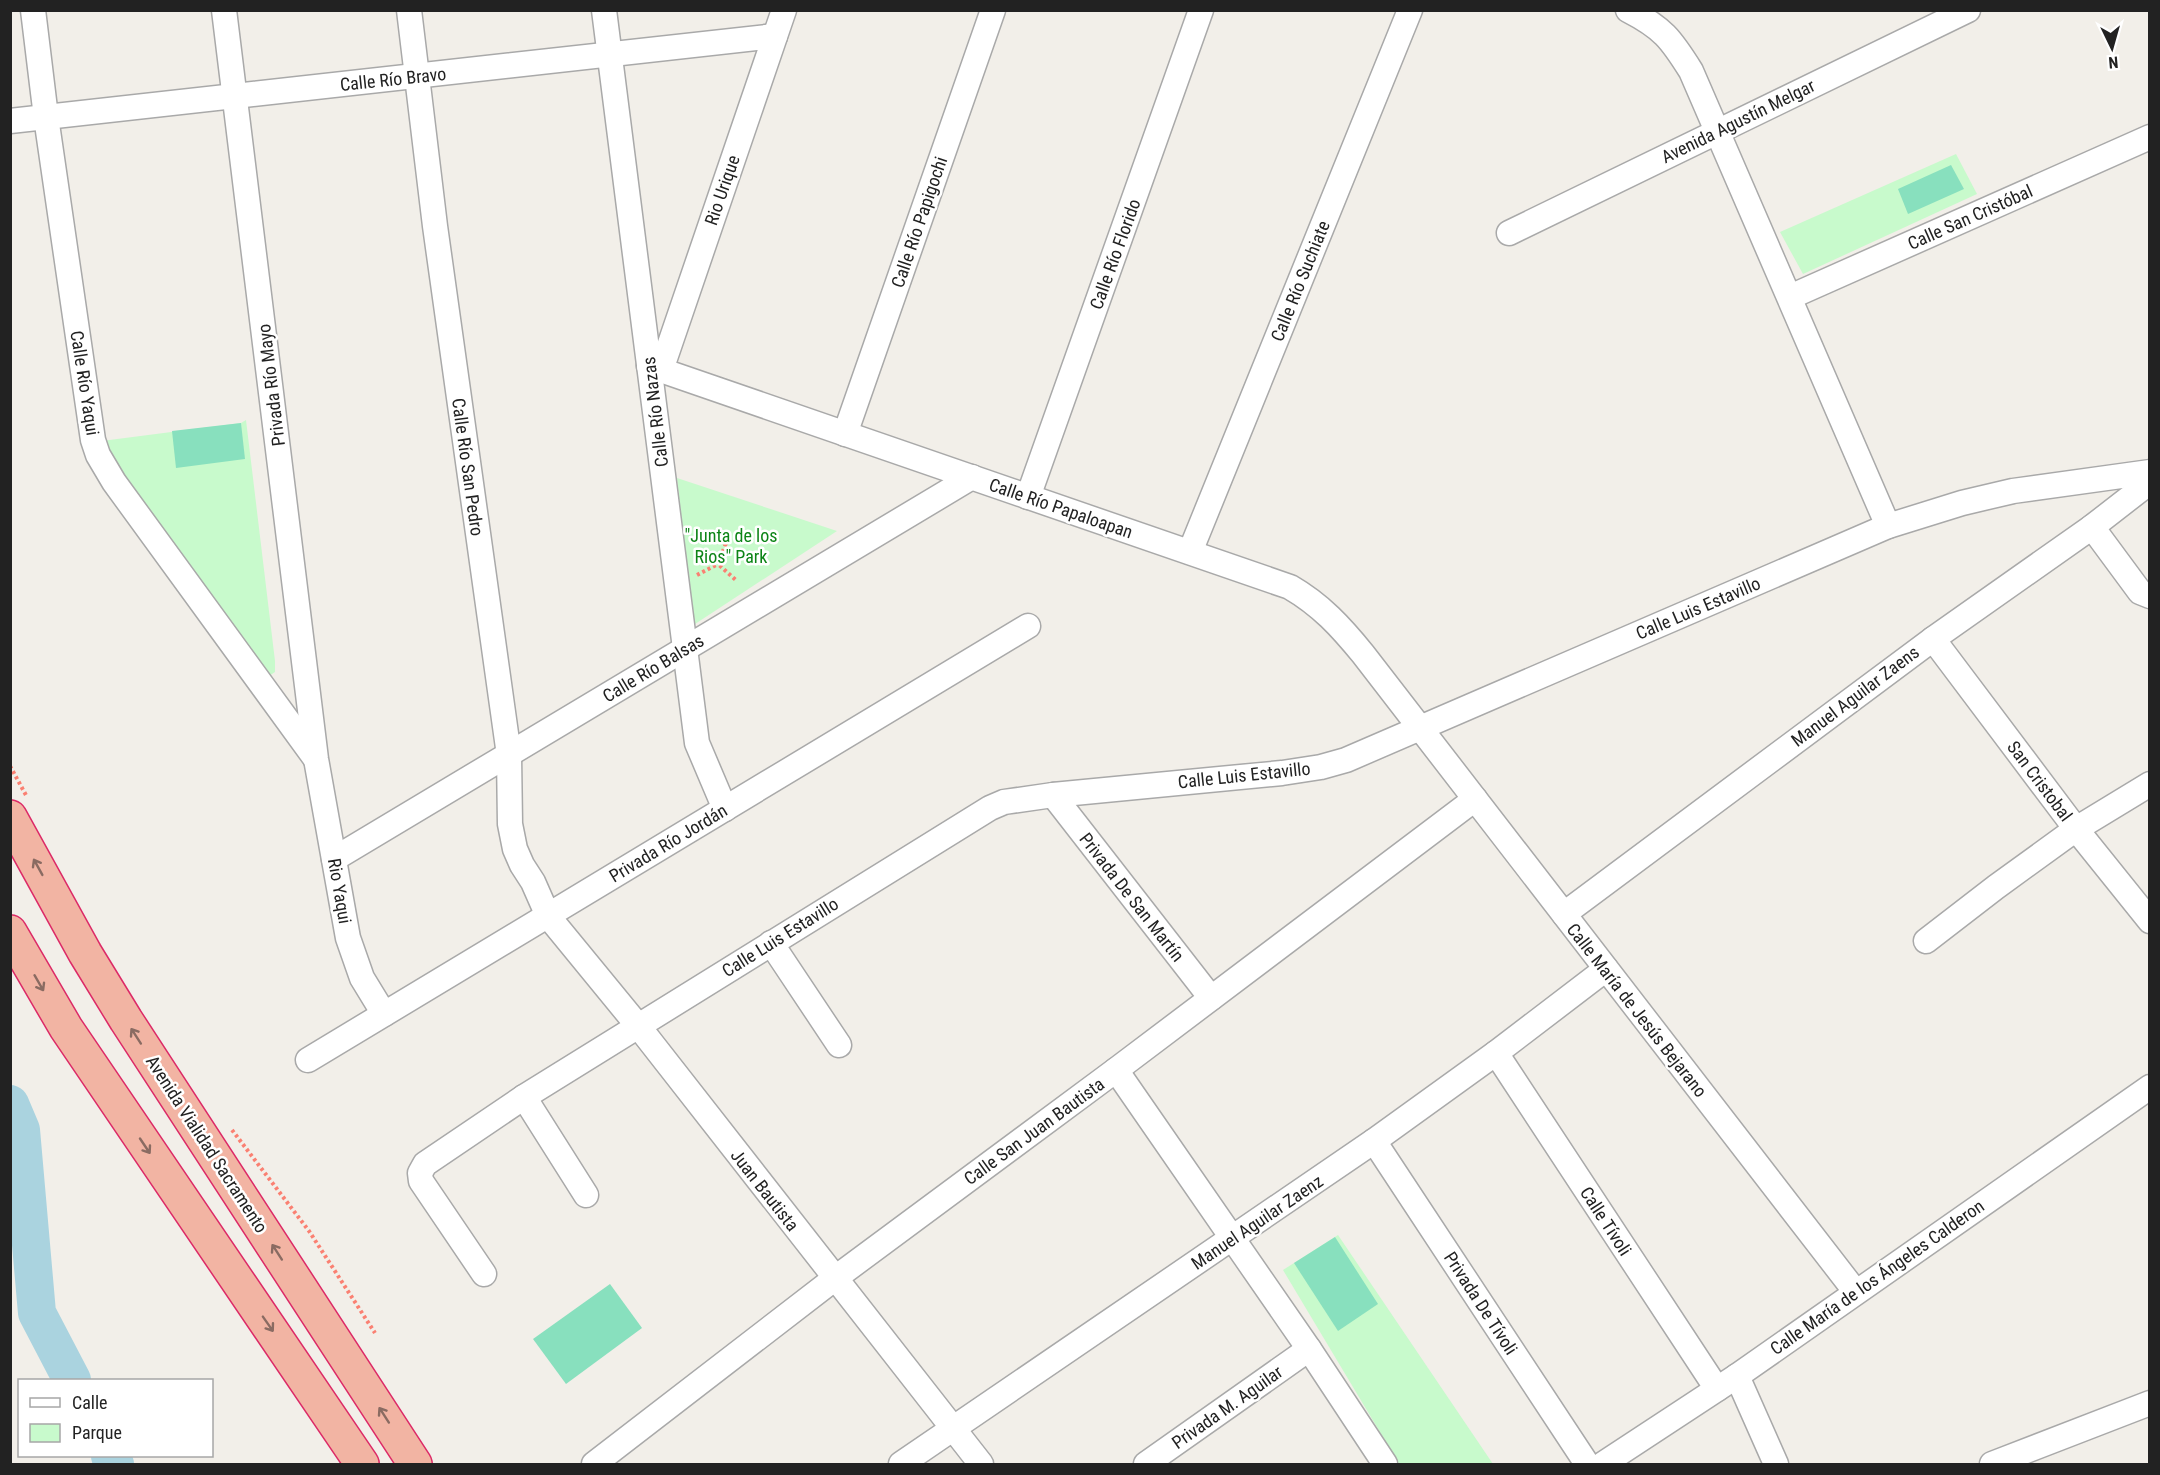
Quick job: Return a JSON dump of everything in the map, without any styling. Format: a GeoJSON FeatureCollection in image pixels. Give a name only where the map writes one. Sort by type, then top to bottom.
{"type":"FeatureCollection","features":[{"type":"Feature","properties":{"kind":"highway","name":"Avenida Vialidad Sacramento"},"geometry":{"type":"LineString","coordinates":[[21,811],[85,953],[126,1020],[415,1464]]}},
{"type":"Feature","properties":{"kind":"highway"},"geometry":{"type":"LineString","coordinates":[[10,932],[66,1028],[363,1464]]}},
{"type":"Feature","properties":{"kind":"street","name":"Calle Río Yaqui"},"geometry":{"type":"LineString","coordinates":[[33,10],[91,429],[98,455],[114,482],[316,759]]}},
{"type":"Feature","properties":{"kind":"street","name":"Privada Río Mayo"},"geometry":{"type":"LineString","coordinates":[[224,10],[316,759]]}},
{"type":"Feature","properties":{"kind":"street","name":"Calle Río San Pedro"},"geometry":{"type":"LineString","coordinates":[[409,10],[436,238],[509,755],[510,824],[515,849],[548,916]]}},
{"type":"Feature","properties":{"kind":"street","name":"Calle Río Nazas"},"geometry":{"type":"LineString","coordinates":[[604,10],[655,368],[684,650],[697,743],[725,809]]}},
{"type":"Feature","properties":{"kind":"street","name":"Rio Urique"},"geometry":{"type":"LineString","coordinates":[[655,368],[784,10]]}},
{"type":"Feature","properties":{"kind":"street","name":"Calle Río Papigochi"},"geometry":{"type":"LineString","coordinates":[[845,434],[993,10]]}},
{"type":"Feature","properties":{"kind":"street","name":"Calle Río Florido"},"geometry":{"type":"LineString","coordinates":[[1028,497],[1201,10]]}},
{"type":"Feature","properties":{"kind":"street","name":"Calle Río Suchiate"},"geometry":{"type":"LineString","coordinates":[[1190,552],[1410,10]]}},
{"type":"Feature","properties":{"kind":"street"},"geometry":{"type":"LineString","coordinates":[[1628,10],[1652,22],[1668,36],[1691,71],[1888,526]]}},
{"type":"Feature","properties":{"kind":"street","name":"Avenida Agustín Melgar"},"geometry":{"type":"LineString","coordinates":[[1509,233],[1968,10]]}},
{"type":"Feature","properties":{"kind":"street","name":"Calle Río Bravo"},"geometry":{"type":"LineString","coordinates":[[10,121],[775,36]]}},
{"type":"Feature","properties":{"kind":"street","name":"Calle San Cristóbal"},"geometry":{"type":"LineString","coordinates":[[1790,297],[2150,137]]}},
{"type":"Feature","properties":{"kind":"street","name":"Calle Río Papaloapan"},"geometry":{"type":"LineString","coordinates":[[655,368],[1290,587],[1311,599],[1327,614],[1363,654],[1419,729]]}},
{"type":"Feature","properties":{"kind":"street","name":"Calle Luis Estavillo"},"geometry":{"type":"LineString","coordinates":[[484,1274],[421,1181],[420,1173],[425,1164],[524,1097],[990,808],[1004,802],[1053,795],[1282,773],[1347,760],[1888,526],[1962,503],[2013,491],[2150,472]]}},
{"type":"Feature","properties":{"kind":"street","name":"Calle Río Balsas"},"geometry":{"type":"LineString","coordinates":[[334,859],[972,477]]}},
{"type":"Feature","properties":{"kind":"street","name":"Manuel Aguilar Zaens"},"geometry":{"type":"LineString","coordinates":[[1564,914],[1933,639],[2092,527],[2150,482]]}},
{"type":"Feature","properties":{"kind":"street"},"geometry":{"type":"LineString","coordinates":[[2092,527],[2140,592],[2150,596]]}},
{"type":"Feature","properties":{"kind":"street","name":"Privada Río Jordán"},"geometry":{"type":"LineString","coordinates":[[308,1060],[1028,626]]}},
{"type":"Feature","properties":{"kind":"street","name":"San Cristobal"},"geometry":{"type":"LineString","coordinates":[[1933,639],[2076,829],[2148,916]]}},
{"type":"Feature","properties":{"kind":"street","name":"Calle María de Jesús Bejarano"},"geometry":{"type":"LineString","coordinates":[[1419,729],[1855,1291]]}},
{"type":"Feature","properties":{"kind":"street","name":"Rio Yaqui"},"geometry":{"type":"LineString","coordinates":[[316,759],[348,938],[362,978],[384,1014]]}},
{"type":"Feature","properties":{"kind":"street"},"geometry":{"type":"LineString","coordinates":[[1926,941],[2076,829],[2150,784]]}},
{"type":"Feature","properties":{"kind":"street","name":"Privada De San Martín"},"geometry":{"type":"LineString","coordinates":[[1053,795],[1211,998]]}},
{"type":"Feature","properties":{"kind":"street","name":"Calle San Juan Bautista"},"geometry":{"type":"LineString","coordinates":[[594,1464],[834,1279],[1475,799]]}},
{"type":"Feature","properties":{"kind":"street","name":"Juan Bautista"},"geometry":{"type":"LineString","coordinates":[[548,916],[639,1027],[981,1464]]}},
{"type":"Feature","properties":{"kind":"street"},"geometry":{"type":"LineString","coordinates":[[771,942],[839,1045]]}},
{"type":"Feature","properties":{"kind":"street","name":"Manuel Aguilar Zaenz"},"geometry":{"type":"LineString","coordinates":[[901,1464],[1374,1141],[1496,1053],[1606,969]]}},
{"type":"Feature","properties":{"kind":"street","name":"Calle Tívoli"},"geometry":{"type":"LineString","coordinates":[[1496,1053],[1717,1389]]}},
{"type":"Feature","properties":{"kind":"street"},"geometry":{"type":"LineString","coordinates":[[1116,1070],[1309,1350],[1378,1462]]}},
{"type":"Feature","properties":{"kind":"street","name":"Calle María de los Ángeles Calderon"},"geometry":{"type":"LineString","coordinates":[[1603,1464],[1737,1376],[1855,1291],[2150,1087]]}},
{"type":"Feature","properties":{"kind":"street"},"geometry":{"type":"LineString","coordinates":[[524,1097],[585,1195]]}},
{"type":"Feature","properties":{"kind":"street","name":"Privada De Tívoli"},"geometry":{"type":"LineString","coordinates":[[1374,1141],[1587,1464]]}},
{"type":"Feature","properties":{"kind":"street","name":"Privada M. Aguilar"},"geometry":{"type":"LineString","coordinates":[[1146,1464],[1309,1350]]}},
{"type":"Feature","properties":{"kind":"street"},"geometry":{"type":"LineString","coordinates":[[1737,1376],[1776,1464]]}},
{"type":"Feature","properties":{"kind":"street"},"geometry":{"type":"LineString","coordinates":[[1992,1464],[2150,1403]]}},
{"type":"Feature","properties":{"kind":"path"},"geometry":{"type":"LineString","coordinates":[[696,576],[718,564],[728,538]]}},
{"type":"Feature","properties":{"kind":"path"},"geometry":{"type":"LineString","coordinates":[[718,564],[737,581]]}},
{"type":"Feature","properties":{"kind":"path"},"geometry":{"type":"LineString","coordinates":[[10,766],[21,811]]}},
{"type":"Feature","properties":{"kind":"path"},"geometry":{"type":"LineString","coordinates":[[229,1126],[309,1231],[375,1333]]}},
{"type":"Feature","properties":{"kind":"green space"},"geometry":{"type":"Polygon","coordinates":[[[1956,154],[1977,194],[1803,274],[1780,232],[1956,154]]]}},
{"type":"Feature","properties":{"kind":"green space"},"geometry":{"type":"Polygon","coordinates":[[[1951,165],[1964,189],[1908,214],[1898,189],[1951,165]]]}},
{"type":"Feature","properties":{"kind":"green space"},"geometry":{"type":"Polygon","coordinates":[[[246,420],[275,661],[275,672],[266,678],[94,442],[241,423],[246,420]]]}},
{"type":"Feature","properties":{"kind":"green space"},"geometry":{"type":"Polygon","coordinates":[[[241,423],[245,459],[176,468],[172,431],[241,423]]]}},
{"type":"Feature","properties":{"kind":"green space","name":"\"Junta de los Rios\" Park"},"geometry":{"type":"Polygon","coordinates":[[[677,478],[837,531],[692,626],[677,478]]]}},
{"type":"Feature","properties":{"kind":"green space"},"geometry":{"type":"Polygon","coordinates":[[[1338,1235],[1493,1464],[1399,1464],[1283,1270],[1338,1235]]]}},
{"type":"Feature","properties":{"kind":"green space"},"geometry":{"type":"Polygon","coordinates":[[[1335,1237],[1378,1304],[1338,1331],[1294,1263],[1335,1237]]]}},
{"type":"Feature","properties":{"kind":"green space"},"geometry":{"type":"Polygon","coordinates":[[[610,1284],[642,1328],[566,1384],[533,1339],[610,1284]]]}},
{"type":"Feature","properties":{"kind":"waterway"},"geometry":{"type":"LineString","coordinates":[[10,1104],[21,1130],[37,1313],[71,1379]]}},
{"type":"Feature","properties":{"kind":"waterway"},"geometry":{"type":"LineString","coordinates":[[111,1457],[115,1464]]}}]}
